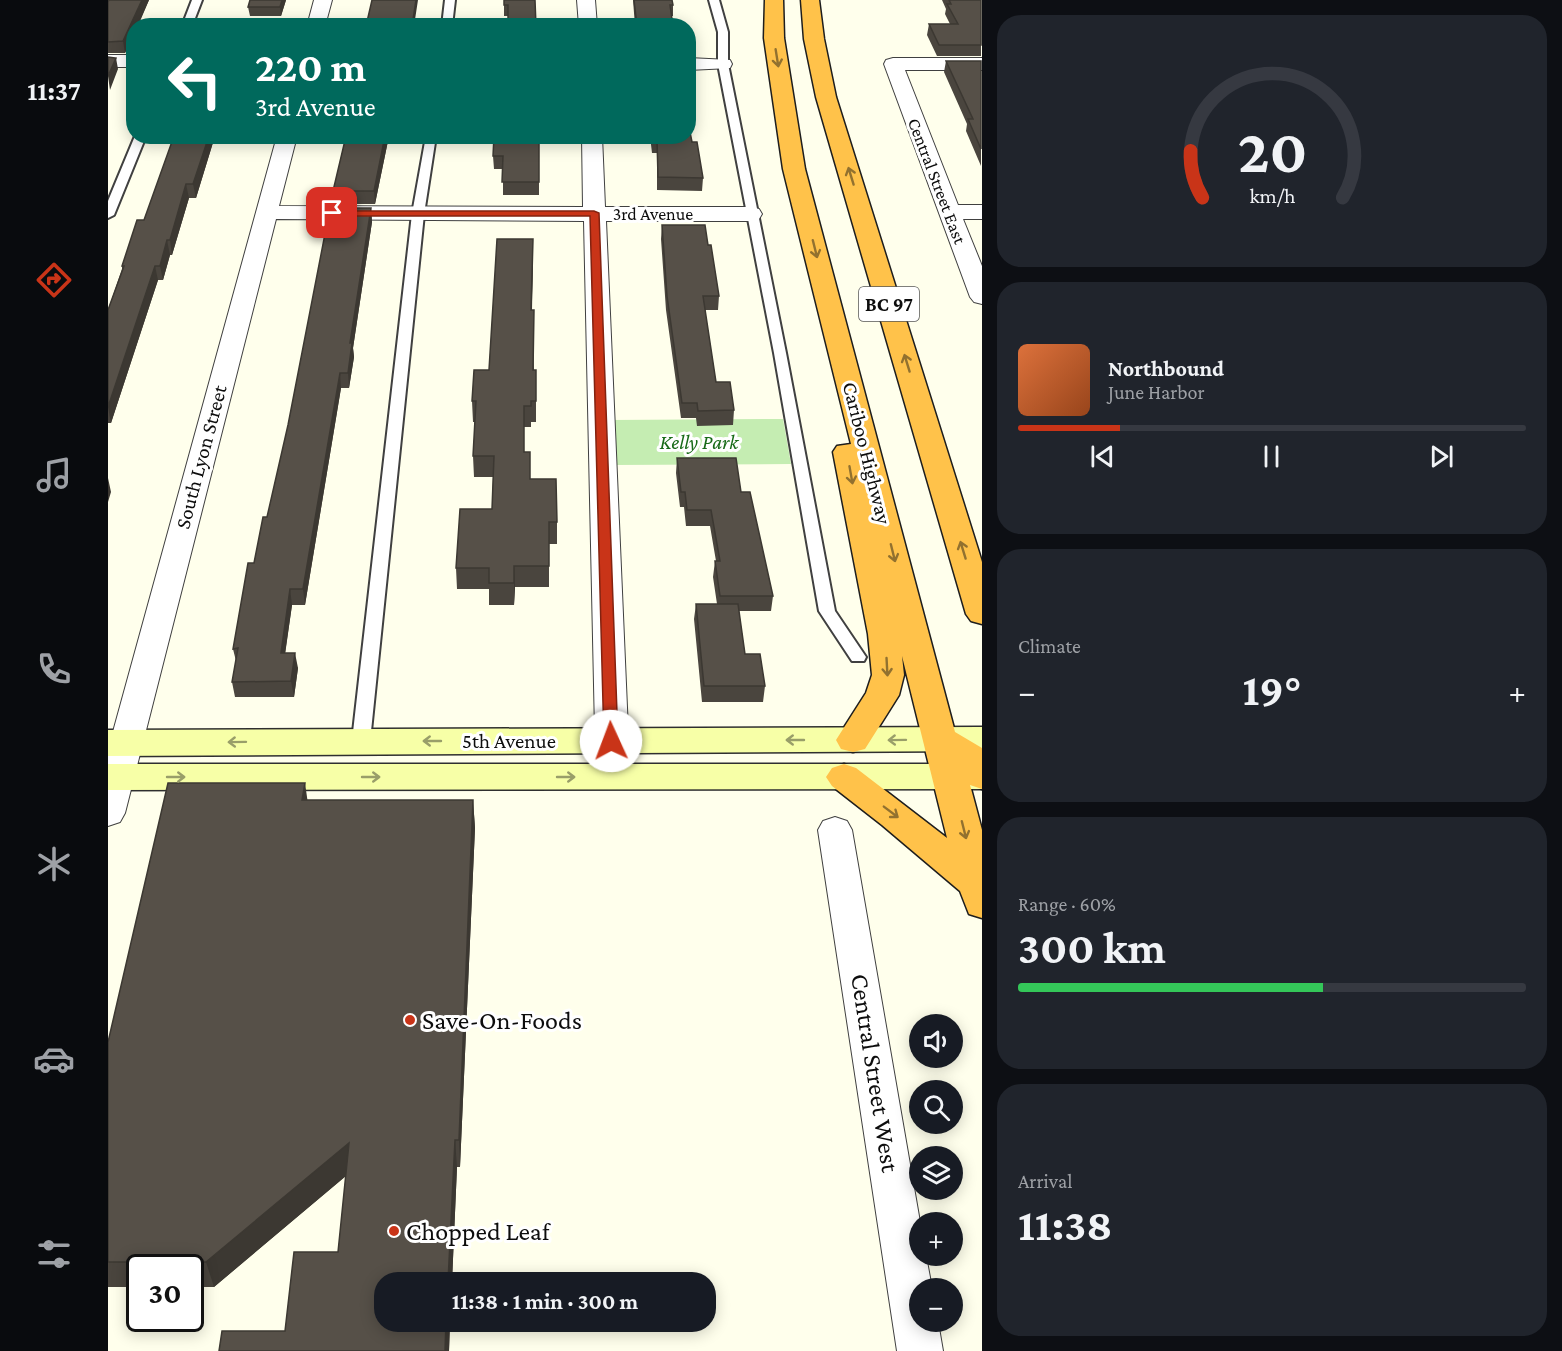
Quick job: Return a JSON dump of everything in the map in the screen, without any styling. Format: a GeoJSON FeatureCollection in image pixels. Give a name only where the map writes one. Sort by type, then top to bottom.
{"type":"FeatureCollection","features":[{"type":"Feature","properties":{"kind":"highway","name":"Cariboo Highway"},"geometry":{"type":"LineString","coordinates":[[774,0],[774,38],[794,169],[940,739],[971,777],[979,893]]}},
{"type":"Feature","properties":{"kind":"highway","name":"BC 97"},"geometry":{"type":"LineString","coordinates":[[810,0],[826,97],[981,609]]}},
{"type":"Feature","properties":{"kind":"highway"},"geometry":{"type":"LineString","coordinates":[[842,354],[846,448],[884,634],[888,675],[882,696],[853,740]]}},
{"type":"Feature","properties":{"kind":"highway"},"geometry":{"type":"LineString","coordinates":[[843,777],[895,815],[979,893]]}},
{"type":"Feature","properties":{"kind":"main road","name":"5th Avenue"},"geometry":{"type":"LineString","coordinates":[[117,743],[981,739]]}},
{"type":"Feature","properties":{"kind":"main road","name":"5th Avenue"},"geometry":{"type":"LineString","coordinates":[[113,777],[971,777]]}},
{"type":"Feature","properties":{"kind":"street"},"geometry":{"type":"LineString","coordinates":[[318,18],[323,0]]}},
{"type":"Feature","properties":{"kind":"street"},"geometry":{"type":"LineString","coordinates":[[586,0],[587,18]]}},
{"type":"Feature","properties":{"kind":"street"},"geometry":{"type":"LineString","coordinates":[[108,62],[126,62]]}},
{"type":"Feature","properties":{"kind":"street"},"geometry":{"type":"LineString","coordinates":[[696,64],[723,64]]}},
{"type":"Feature","properties":{"kind":"street","name":"Central Street East"},"geometry":{"type":"LineString","coordinates":[[981,64],[893,64],[981,297]]}},
{"type":"Feature","properties":{"kind":"street","name":"South Lyon Street"},"geometry":{"type":"LineString","coordinates":[[108,813],[117,743],[267,212],[284,144]]}},
{"type":"Feature","properties":{"kind":"street"},"geometry":{"type":"LineString","coordinates":[[592,144],[613,777]]}},
{"type":"Feature","properties":{"kind":"street","name":"3rd Avenue"},"geometry":{"type":"LineString","coordinates":[[267,212],[751,214]]}},
{"type":"Feature","properties":{"kind":"street"},"geometry":{"type":"LineString","coordinates":[[949,212],[981,212]]}},
{"type":"Feature","properties":{"kind":"street","name":"Central Street West"},"geometry":{"type":"LineString","coordinates":[[836,830],[920,1351]]}},
{"type":"Feature","properties":{"kind":"lane"},"geometry":{"type":"LineString","coordinates":[[190,18],[197,0]]}},
{"type":"Feature","properties":{"kind":"lane"},"geometry":{"type":"LineString","coordinates":[[448,18],[450,0]]}},
{"type":"Feature","properties":{"kind":"lane"},"geometry":{"type":"LineString","coordinates":[[714,0],[723,32],[723,64],[778,343],[827,611],[858,657]]}},
{"type":"Feature","properties":{"kind":"lane"},"geometry":{"type":"LineString","coordinates":[[108,215],[138,144]]}},
{"type":"Feature","properties":{"kind":"lane"},"geometry":{"type":"LineString","coordinates":[[361,741],[418,214],[430,144]]}},
{"type":"Feature","properties":{"kind":"green space","name":"Kelly Park"},"geometry":{"type":"Polygon","coordinates":[[[783,419],[791,464],[612,465],[610,420],[783,419]]]}},
{"type":"Feature","properties":{"kind":"building"},"geometry":{"type":"Polygon","coordinates":[[[109,0],[142,0],[134,18],[126,18],[126,35],[123,41],[108,42],[109,0]]]}},
{"type":"Feature","properties":{"kind":"building"},"geometry":{"type":"Polygon","coordinates":[[[250,0],[282,0],[280,7],[248,7],[250,0]]]}},
{"type":"Feature","properties":{"kind":"building"},"geometry":{"type":"Polygon","coordinates":[[[372,0],[416,0],[413,18],[368,18],[372,0]]]}},
{"type":"Feature","properties":{"kind":"building"},"geometry":{"type":"Polygon","coordinates":[[[504,0],[535,0],[536,18],[508,18],[508,5],[504,5],[504,0]]]}},
{"type":"Feature","properties":{"kind":"building"},"geometry":{"type":"Polygon","coordinates":[[[634,0],[672,0],[673,5],[670,5],[672,18],[636,18],[634,0]]]}},
{"type":"Feature","properties":{"kind":"building"},"geometry":{"type":"Polygon","coordinates":[[[949,0],[981,0],[981,45],[939,45],[929,24],[958,24],[947,4],[951,4],[949,0]]]}},
{"type":"Feature","properties":{"kind":"building"},"geometry":{"type":"Polygon","coordinates":[[[108,57],[116,58],[108,76],[108,57]]]}},
{"type":"Feature","properties":{"kind":"building"},"geometry":{"type":"Polygon","coordinates":[[[946,61],[981,61],[981,149],[968,119],[973,119],[946,61]]]}},
{"type":"Feature","properties":{"kind":"building"},"geometry":{"type":"Polygon","coordinates":[[[697,142],[703,178],[658,177],[657,144],[696,144],[697,142]]]}},
{"type":"Feature","properties":{"kind":"building"},"geometry":{"type":"Polygon","coordinates":[[[171,144],[206,144],[193,184],[186,184],[160,266],[155,266],[108,407],[108,310],[137,220],[144,220],[171,144]]]}},
{"type":"Feature","properties":{"kind":"building"},"geometry":{"type":"Polygon","coordinates":[[[344,144],[383,144],[374,191],[333,191],[344,144]]]}},
{"type":"Feature","properties":{"kind":"building"},"geometry":{"type":"Polygon","coordinates":[[[494,144],[539,144],[539,182],[502,182],[503,156],[493,156],[494,144]]]}},
{"type":"Feature","properties":{"kind":"building"},"geometry":{"type":"Polygon","coordinates":[[[330,208],[371,208],[350,343],[352,343],[348,373],[340,373],[303,589],[290,589],[281,653],[295,653],[291,681],[232,682],[238,648],[233,649],[248,563],[254,563],[263,517],[267,517],[288,425],[330,208]]]}},
{"type":"Feature","properties":{"kind":"building"},"geometry":{"type":"Polygon","coordinates":[[[662,225],[705,225],[708,245],[711,245],[719,296],[703,296],[716,382],[730,382],[734,410],[698,411],[697,403],[682,403],[667,296],[662,225]]]}},
{"type":"Feature","properties":{"kind":"building"},"geometry":{"type":"Polygon","coordinates":[[[497,239],[533,239],[531,310],[534,310],[533,370],[536,370],[536,401],[531,401],[531,406],[524,406],[524,452],[530,452],[530,479],[556,479],[557,522],[549,522],[549,566],[514,566],[514,583],[489,583],[489,568],[456,568],[460,509],[492,509],[494,456],[473,456],[476,401],[472,401],[474,370],[489,370],[497,239]]]}},
{"type":"Feature","properties":{"kind":"building"},"geometry":{"type":"Polygon","coordinates":[[[677,458],[736,458],[741,492],[750,492],[773,596],[720,596],[715,561],[720,561],[711,510],[687,510],[685,492],[681,492],[677,458]]]}},
{"type":"Feature","properties":{"kind":"building"},"geometry":{"type":"Polygon","coordinates":[[[696,604],[738,604],[745,654],[760,654],[765,686],[704,686],[696,604]]]}},
{"type":"Feature","properties":{"kind":"building"},"geometry":{"type":"Polygon","coordinates":[[[168,783],[305,783],[302,800],[473,800],[459,1140],[455,1140],[448,1272],[374,1272],[374,1332],[446,1332],[445,1351],[219,1351],[222,1331],[285,1331],[294,1252],[338,1252],[349,1143],[206,1262],[204,1262],[204,1254],[126,1254],[126,1262],[108,1262],[108,1042],[168,783]]]}},
{"type":"Feature","properties":{"kind":"place","name":"Save-On-Foods"},"geometry":{"type":"Point","coordinates":[410,1020]}},
{"type":"Feature","properties":{"kind":"place","name":"Chopped Leaf"},"geometry":{"type":"Point","coordinates":[394,1231]}},
{"type":"Feature","properties":{"kind":"route"},"geometry":{"type":"LineString","coordinates":[[332,213],[594,213],[611,741]]}}]}
